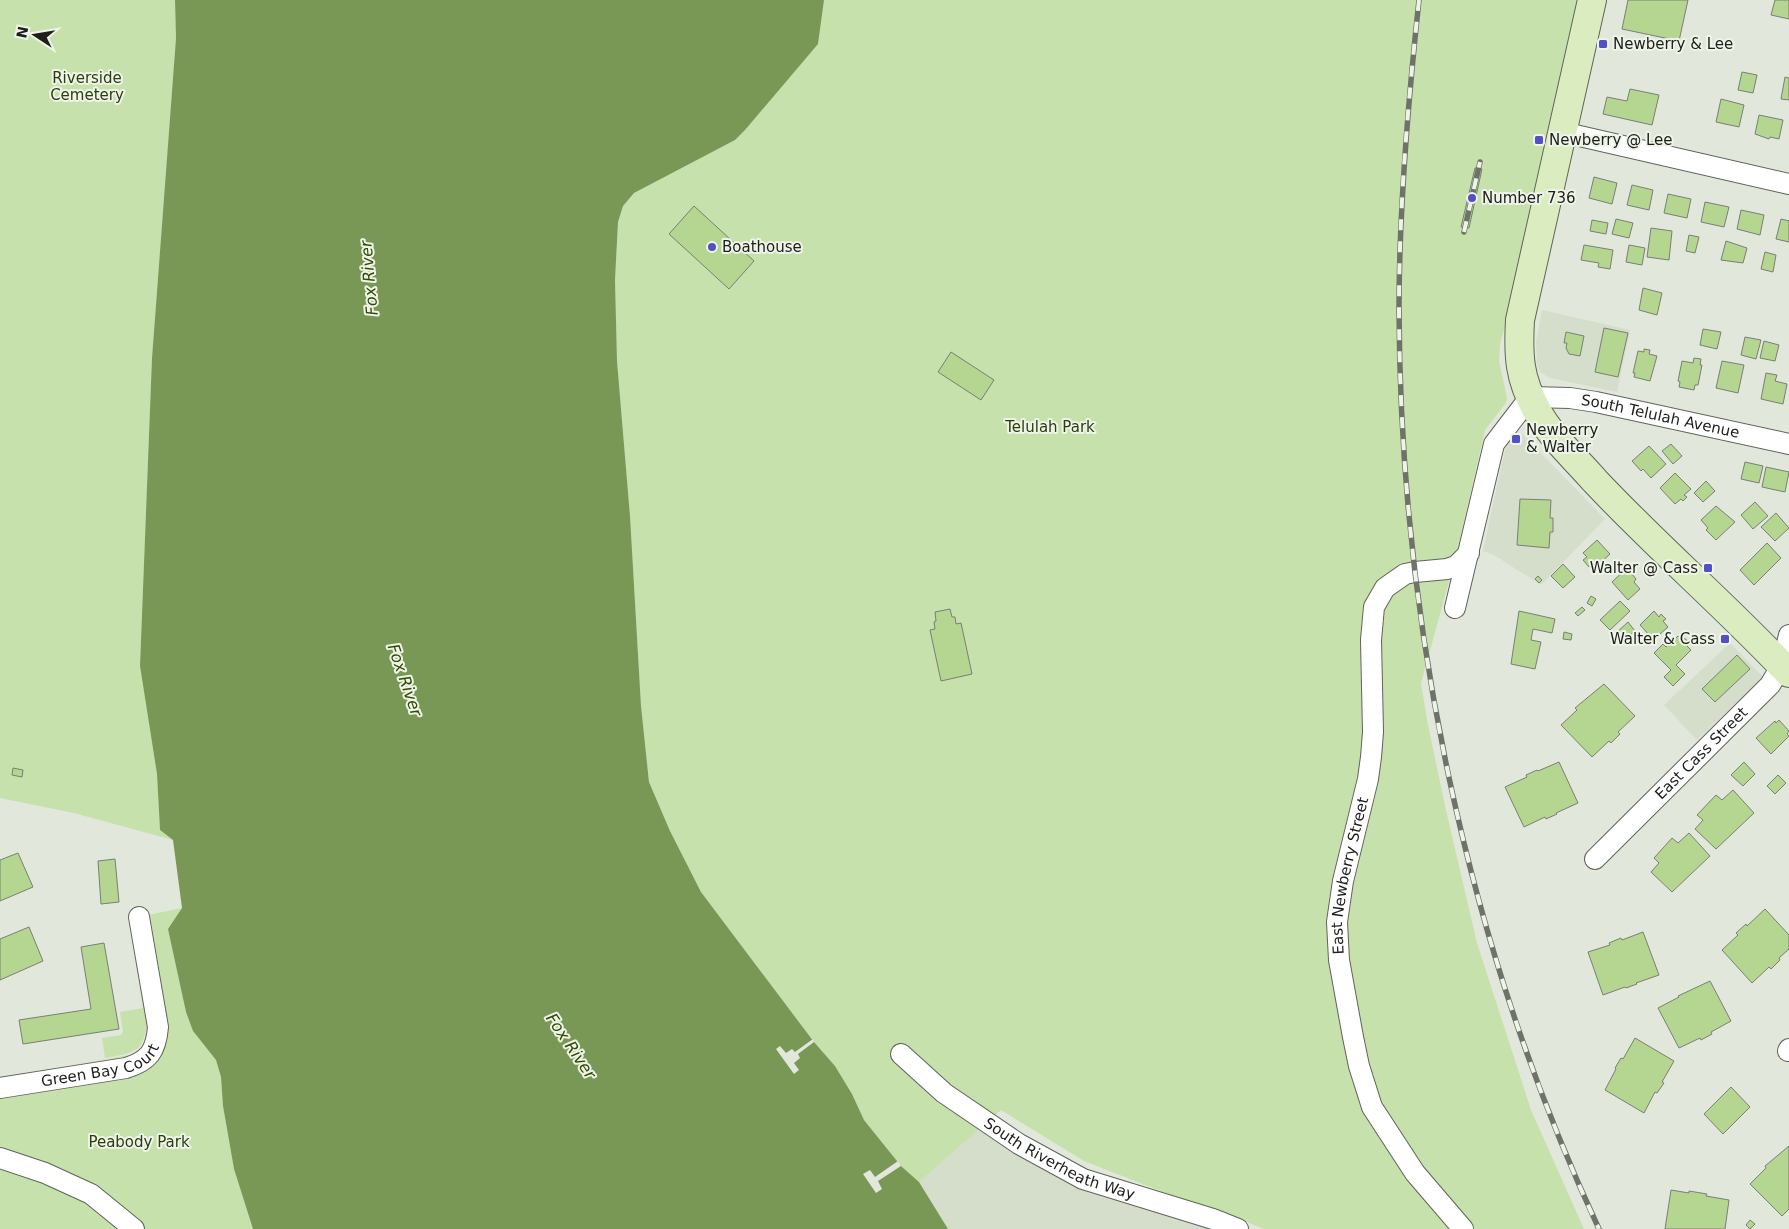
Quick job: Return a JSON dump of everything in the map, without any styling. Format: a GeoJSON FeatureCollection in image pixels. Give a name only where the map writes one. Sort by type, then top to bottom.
{"type":"FeatureCollection","features":[{"type":"Feature","properties":{"kind":"main road"},"geometry":{"type":"LineString","coordinates":[[1592,0],[1520,320],[1518,352],[1523,380],[1538,413],[1553,433],[1618,505],[1747,629],[1785,669]]}},
{"type":"Feature","properties":{"kind":"street"},"geometry":{"type":"LineString","coordinates":[[1562,132],[1789,184]]}},
{"type":"Feature","properties":{"kind":"street"},"geometry":{"type":"LineString","coordinates":[[1455,608],[1494,444],[1530,397]]}},
{"type":"Feature","properties":{"kind":"street","name":"South Telulah Avenue"},"geometry":{"type":"LineString","coordinates":[[1530,397],[1570,398],[1596,402],[1789,444]]}},
{"type":"Feature","properties":{"kind":"street","name":"East Newberry Street"},"geometry":{"type":"LineString","coordinates":[[1463,1229],[1415,1173],[1372,1107],[1359,1066],[1351,1028],[1339,960],[1337,922],[1343,881],[1368,779],[1373,732],[1371,640],[1374,606],[1385,588],[1405,574],[1447,569],[1456,566],[1469,553]]}},
{"type":"Feature","properties":{"kind":"street","name":"East Cass Street"},"geometry":{"type":"LineString","coordinates":[[1595,859],[1785,669],[1789,636]]}},
{"type":"Feature","properties":{"kind":"street","name":"Green Bay Court"},"geometry":{"type":"LineString","coordinates":[[0,1088],[126,1068],[137,1065],[146,1059],[157,1039],[158,1027],[139,917]]}},
{"type":"Feature","properties":{"kind":"street","name":"South Riverheath Way"},"geometry":{"type":"LineString","coordinates":[[901,1054],[944,1093],[1019,1144],[1083,1179],[1213,1219],[1238,1229]]}},
{"type":"Feature","properties":{"kind":"street"},"geometry":{"type":"LineString","coordinates":[[0,1158],[45,1173],[91,1194],[134,1229]]}},
{"type":"Feature","properties":{"kind":"shaded area"},"geometry":{"type":"Polygon","coordinates":[[[1542,310],[1630,330],[1617,392],[1550,378],[1540,372],[1537,365],[1536,342],[1542,310]]]}},
{"type":"Feature","properties":{"kind":"shaded area"},"geometry":{"type":"Polygon","coordinates":[[[1522,434],[1605,519],[1541,585],[1494,555],[1483,551],[1505,450],[1510,441],[1522,434]]]}},
{"type":"Feature","properties":{"kind":"shaded area"},"geometry":{"type":"Polygon","coordinates":[[[1730,643],[1763,677],[1697,740],[1664,705],[1730,643]]]}},
{"type":"Feature","properties":{"kind":"shaded area"},"geometry":{"type":"Polygon","coordinates":[[[978,1130],[1075,1185],[1104,1197],[1209,1229],[948,1229],[919,1182],[978,1130]]]}},
{"type":"Feature","properties":{"kind":"green space","name":"Riverside Cemetery"},"geometry":{"type":"Polygon","coordinates":[[[0,0],[175,0],[176,38],[152,358],[140,666],[157,774],[160,830],[173,840],[74,813],[0,798],[0,0]]]}},
{"type":"Feature","properties":{"kind":"green space","name":"Telulah Park"},"geometry":{"type":"Polygon","coordinates":[[[824,0],[1579,0],[1500,344],[1499,361],[1507,398],[1505,404],[1485,430],[1456,556],[1421,683],[1445,806],[1477,943],[1531,1110],[1584,1229],[1264,1229],[1084,1161],[1001,1110],[919,1182],[901,1166],[864,1120],[852,1094],[835,1066],[814,1042],[701,892],[670,831],[649,782],[641,706],[630,516],[617,361],[615,280],[618,222],[623,206],[634,193],[735,140],[818,44],[824,0]]]}},
{"type":"Feature","properties":{"kind":"green space","name":"Peabody Park"},"geometry":{"type":"Polygon","coordinates":[[[182,908],[169,929],[186,1012],[193,1031],[216,1060],[221,1077],[223,1106],[234,1169],[253,1229],[0,1229],[0,1078],[130,1055],[141,1048],[147,1033],[146,1028],[142,1043],[138,1048],[121,1055],[105,1058],[102,1038],[121,1035],[123,1032],[120,1012],[143,1008],[134,946],[139,917],[182,908]]]}},
{"type":"Feature","properties":{"kind":"water","name":"Fox River"},"geometry":{"type":"Polygon","coordinates":[[[175,0],[824,0],[818,44],[745,130],[735,140],[634,193],[623,206],[618,222],[615,280],[617,361],[630,516],[641,706],[649,782],[670,831],[701,892],[814,1042],[835,1066],[852,1094],[864,1120],[901,1166],[919,1182],[948,1229],[253,1229],[234,1169],[223,1106],[221,1077],[216,1060],[193,1031],[186,1012],[168,929],[182,908],[173,840],[160,830],[157,774],[140,666],[152,358],[176,38],[175,0]]]}},
{"type":"Feature","properties":{"kind":"pier"},"geometry":{"type":"Polygon","coordinates":[[[813,1039],[814,1042],[798,1054],[800,1058],[794,1063],[799,1070],[794,1074],[776,1049],[780,1046],[786,1053],[792,1049],[795,1052],[813,1039]]]}},
{"type":"Feature","properties":{"kind":"pier"},"geometry":{"type":"Polygon","coordinates":[[[898,1161],[901,1166],[878,1181],[882,1189],[876,1193],[863,1174],[870,1170],[875,1177],[898,1161]]]}},
{"type":"Feature","properties":{"kind":"building"},"geometry":{"type":"Polygon","coordinates":[[[1628,0],[1688,0],[1679,41],[1622,29],[1628,0]]]}},
{"type":"Feature","properties":{"kind":"building"},"geometry":{"type":"Polygon","coordinates":[[[1775,0],[1789,0],[1789,19],[1771,15],[1775,0]]]}},
{"type":"Feature","properties":{"kind":"building"},"geometry":{"type":"Polygon","coordinates":[[[1742,72],[1757,75],[1753,93],[1738,90],[1742,72]]]}},
{"type":"Feature","properties":{"kind":"building"},"geometry":{"type":"Polygon","coordinates":[[[1785,77],[1789,78],[1789,100],[1781,99],[1785,77]]]}},
{"type":"Feature","properties":{"kind":"building"},"geometry":{"type":"Polygon","coordinates":[[[1630,89],[1659,95],[1652,125],[1603,114],[1607,97],[1627,101],[1630,89]]]}},
{"type":"Feature","properties":{"kind":"building"},"geometry":{"type":"Polygon","coordinates":[[[1721,99],[1744,105],[1739,127],[1716,122],[1721,99]]]}},
{"type":"Feature","properties":{"kind":"building"},"geometry":{"type":"Polygon","coordinates":[[[1759,115],[1783,120],[1779,139],[1770,137],[1769,139],[1755,134],[1759,115]]]}},
{"type":"Feature","properties":{"kind":"building","name":"Number 736"},"geometry":{"type":"Polygon","coordinates":[[[1475,168],[1482,169],[1469,228],[1461,227],[1475,168]]]}},
{"type":"Feature","properties":{"kind":"building"},"geometry":{"type":"Polygon","coordinates":[[[1594,177],[1617,183],[1612,204],[1589,198],[1594,177]]]}},
{"type":"Feature","properties":{"kind":"building"},"geometry":{"type":"Polygon","coordinates":[[[1632,185],[1653,190],[1649,210],[1627,205],[1632,185]]]}},
{"type":"Feature","properties":{"kind":"building"},"geometry":{"type":"Polygon","coordinates":[[[1668,194],[1691,199],[1687,218],[1664,213],[1668,194]]]}},
{"type":"Feature","properties":{"kind":"building"},"geometry":{"type":"Polygon","coordinates":[[[1705,202],[1729,207],[1724,227],[1701,222],[1705,202]]]}},
{"type":"Feature","properties":{"kind":"building","name":"Boathouse"},"geometry":{"type":"Polygon","coordinates":[[[694,206],[754,261],[729,289],[669,234],[694,206]]]}},
{"type":"Feature","properties":{"kind":"building"},"geometry":{"type":"Polygon","coordinates":[[[1741,210],[1764,215],[1760,235],[1737,229],[1741,210]]]}},
{"type":"Feature","properties":{"kind":"building"},"geometry":{"type":"Polygon","coordinates":[[[1616,219],[1633,223],[1629,238],[1612,234],[1616,219]]]}},
{"type":"Feature","properties":{"kind":"building"},"geometry":{"type":"Polygon","coordinates":[[[1781,219],[1789,221],[1789,242],[1776,239],[1781,219]]]}},
{"type":"Feature","properties":{"kind":"building"},"geometry":{"type":"Polygon","coordinates":[[[1592,220],[1608,223],[1606,234],[1590,231],[1592,220]]]}},
{"type":"Feature","properties":{"kind":"building"},"geometry":{"type":"Polygon","coordinates":[[[1651,228],[1672,231],[1669,260],[1647,257],[1651,228]]]}},
{"type":"Feature","properties":{"kind":"building"},"geometry":{"type":"Polygon","coordinates":[[[1689,235],[1699,237],[1695,253],[1686,251],[1689,235]]]}},
{"type":"Feature","properties":{"kind":"building"},"geometry":{"type":"Polygon","coordinates":[[[1726,241],[1747,248],[1743,263],[1721,260],[1726,241]]]}},
{"type":"Feature","properties":{"kind":"building"},"geometry":{"type":"Polygon","coordinates":[[[1584,245],[1613,250],[1610,269],[1598,267],[1599,263],[1581,260],[1584,245]]]}},
{"type":"Feature","properties":{"kind":"building"},"geometry":{"type":"Polygon","coordinates":[[[1629,245],[1645,248],[1642,265],[1626,262],[1629,245]]]}},
{"type":"Feature","properties":{"kind":"building"},"geometry":{"type":"Polygon","coordinates":[[[1765,252],[1776,255],[1773,272],[1761,269],[1765,252]]]}},
{"type":"Feature","properties":{"kind":"building"},"geometry":{"type":"Polygon","coordinates":[[[1643,288],[1662,293],[1657,315],[1639,310],[1643,288]]]}},
{"type":"Feature","properties":{"kind":"building"},"geometry":{"type":"Polygon","coordinates":[[[1604,328],[1628,333],[1618,377],[1595,372],[1604,328]]]}},
{"type":"Feature","properties":{"kind":"building"},"geometry":{"type":"Polygon","coordinates":[[[1703,329],[1721,332],[1717,349],[1700,345],[1703,329]]]}},
{"type":"Feature","properties":{"kind":"building"},"geometry":{"type":"Polygon","coordinates":[[[1566,332],[1584,336],[1580,356],[1569,354],[1566,348],[1567,343],[1564,343],[1566,332]]]}},
{"type":"Feature","properties":{"kind":"building"},"geometry":{"type":"Polygon","coordinates":[[[1745,337],[1761,340],[1756,359],[1741,355],[1745,337]]]}},
{"type":"Feature","properties":{"kind":"building"},"geometry":{"type":"Polygon","coordinates":[[[1764,341],[1779,345],[1775,361],[1760,358],[1764,341]]]}},
{"type":"Feature","properties":{"kind":"building"},"geometry":{"type":"Polygon","coordinates":[[[1644,349],[1650,350],[1649,354],[1657,356],[1650,381],[1634,377],[1635,373],[1633,373],[1638,351],[1644,352],[1644,349]]]}},
{"type":"Feature","properties":{"kind":"building"},"geometry":{"type":"Polygon","coordinates":[[[951,352],[994,380],[981,400],[938,372],[951,352]]]}},
{"type":"Feature","properties":{"kind":"building"},"geometry":{"type":"Polygon","coordinates":[[[1694,358],[1701,359],[1700,365],[1702,365],[1698,385],[1695,385],[1694,390],[1679,387],[1680,382],[1678,381],[1682,361],[1693,363],[1694,358]]]}},
{"type":"Feature","properties":{"kind":"building"},"geometry":{"type":"Polygon","coordinates":[[[1722,361],[1744,365],[1738,393],[1716,388],[1722,361]]]}},
{"type":"Feature","properties":{"kind":"building"},"geometry":{"type":"Polygon","coordinates":[[[1766,373],[1777,375],[1775,381],[1787,384],[1783,404],[1761,399],[1766,373]]]}},
{"type":"Feature","properties":{"kind":"building"},"geometry":{"type":"Polygon","coordinates":[[[1671,444],[1682,456],[1673,464],[1662,451],[1671,444]]]}},
{"type":"Feature","properties":{"kind":"building"},"geometry":{"type":"Polygon","coordinates":[[[1649,446],[1666,464],[1651,478],[1632,461],[1649,446]]]}},
{"type":"Feature","properties":{"kind":"building"},"geometry":{"type":"Polygon","coordinates":[[[1745,462],[1763,466],[1759,483],[1741,479],[1745,462]]]}},
{"type":"Feature","properties":{"kind":"building"},"geometry":{"type":"Polygon","coordinates":[[[1766,467],[1789,472],[1785,492],[1762,487],[1766,467]]]}},
{"type":"Feature","properties":{"kind":"building"},"geometry":{"type":"Polygon","coordinates":[[[1675,473],[1691,489],[1684,495],[1687,497],[1683,501],[1681,499],[1675,504],[1660,488],[1675,473]]]}},
{"type":"Feature","properties":{"kind":"building"},"geometry":{"type":"Polygon","coordinates":[[[1706,481],[1715,491],[1703,502],[1694,493],[1706,481]]]}},
{"type":"Feature","properties":{"kind":"building"},"geometry":{"type":"Polygon","coordinates":[[[1520,499],[1551,500],[1550,518],[1553,518],[1553,532],[1550,532],[1549,548],[1517,545],[1520,499]]]}},
{"type":"Feature","properties":{"kind":"building"},"geometry":{"type":"Polygon","coordinates":[[[1755,502],[1768,516],[1753,529],[1741,515],[1755,502]]]}},
{"type":"Feature","properties":{"kind":"building"},"geometry":{"type":"Polygon","coordinates":[[[1716,506],[1735,522],[1716,540],[1706,530],[1708,528],[1701,520],[1716,506]]]}},
{"type":"Feature","properties":{"kind":"building"},"geometry":{"type":"Polygon","coordinates":[[[1776,513],[1789,528],[1775,541],[1761,527],[1776,513]]]}},
{"type":"Feature","properties":{"kind":"building"},"geometry":{"type":"Polygon","coordinates":[[[1597,540],[1610,554],[1596,567],[1593,564],[1589,567],[1583,560],[1587,557],[1583,553],[1597,540]]]}},
{"type":"Feature","properties":{"kind":"building"},"geometry":{"type":"Polygon","coordinates":[[[1767,543],[1781,558],[1754,585],[1740,570],[1767,543]]]}},
{"type":"Feature","properties":{"kind":"building"},"geometry":{"type":"Polygon","coordinates":[[[1563,564],[1575,577],[1563,588],[1551,576],[1563,564]]]}},
{"type":"Feature","properties":{"kind":"building"},"geometry":{"type":"Polygon","coordinates":[[[1627,568],[1636,579],[1634,582],[1640,589],[1628,600],[1612,582],[1627,568]]]}},
{"type":"Feature","properties":{"kind":"building"},"geometry":{"type":"Polygon","coordinates":[[[1538,576],[1542,580],[1539,583],[1535,579],[1538,576]]]}},
{"type":"Feature","properties":{"kind":"building"},"geometry":{"type":"Polygon","coordinates":[[[1591,596],[1596,599],[1592,606],[1587,603],[1591,596]]]}},
{"type":"Feature","properties":{"kind":"building"},"geometry":{"type":"Polygon","coordinates":[[[1620,601],[1630,611],[1610,630],[1600,620],[1620,601]]]}},
{"type":"Feature","properties":{"kind":"building"},"geometry":{"type":"Polygon","coordinates":[[[1582,607],[1585,610],[1578,616],[1575,613],[1582,607]]]}},
{"type":"Feature","properties":{"kind":"building"},"geometry":{"type":"Polygon","coordinates":[[[950,609],[952,617],[955,617],[956,624],[961,623],[972,674],[941,681],[930,630],[935,629],[935,612],[950,609]]]}},
{"type":"Feature","properties":{"kind":"building"},"geometry":{"type":"Polygon","coordinates":[[[1519,611],[1555,619],[1552,633],[1533,629],[1531,640],[1541,642],[1535,669],[1511,664],[1519,611]]]}},
{"type":"Feature","properties":{"kind":"building"},"geometry":{"type":"Polygon","coordinates":[[[1654,611],[1659,617],[1661,614],[1666,619],[1663,621],[1668,627],[1650,643],[1648,638],[1650,636],[1640,625],[1654,611]]]}},
{"type":"Feature","properties":{"kind":"building"},"geometry":{"type":"Polygon","coordinates":[[[1628,622],[1635,631],[1623,641],[1616,633],[1628,622]]]}},
{"type":"Feature","properties":{"kind":"building"},"geometry":{"type":"Polygon","coordinates":[[[1564,632],[1572,634],[1571,640],[1563,639],[1564,632]]]}},
{"type":"Feature","properties":{"kind":"building"},"geometry":{"type":"Polygon","coordinates":[[[1678,636],[1690,643],[1687,646],[1691,650],[1676,665],[1685,674],[1673,686],[1664,677],[1671,670],[1654,653],[1663,644],[1666,647],[1678,636]]]}},
{"type":"Feature","properties":{"kind":"building"},"geometry":{"type":"Polygon","coordinates":[[[1737,655],[1750,669],[1715,702],[1702,689],[1737,655]]]}},
{"type":"Feature","properties":{"kind":"building"},"geometry":{"type":"Polygon","coordinates":[[[1604,684],[1635,716],[1618,732],[1620,734],[1611,743],[1609,741],[1592,757],[1561,725],[1577,710],[1575,708],[1604,684]]]}},
{"type":"Feature","properties":{"kind":"building"},"geometry":{"type":"Polygon","coordinates":[[[1779,720],[1789,731],[1787,734],[1789,736],[1771,754],[1756,738],[1775,721],[1776,723],[1779,720]]]}},
{"type":"Feature","properties":{"kind":"building"},"geometry":{"type":"Polygon","coordinates":[[[1559,762],[1578,803],[1546,819],[1545,817],[1524,827],[1505,787],[1527,777],[1526,775],[1559,762]]]}},
{"type":"Feature","properties":{"kind":"building"},"geometry":{"type":"Polygon","coordinates":[[[1744,762],[1755,774],[1743,786],[1731,775],[1744,762]]]}},
{"type":"Feature","properties":{"kind":"building"},"geometry":{"type":"Polygon","coordinates":[[[13,768],[23,770],[22,777],[12,775],[13,768]]]}},
{"type":"Feature","properties":{"kind":"building"},"geometry":{"type":"Polygon","coordinates":[[[1778,775],[1786,783],[1775,794],[1767,786],[1778,775]]]}},
{"type":"Feature","properties":{"kind":"building"},"geometry":{"type":"Polygon","coordinates":[[[1733,790],[1754,813],[1716,849],[1695,829],[1703,820],[1697,815],[1716,795],[1722,800],[1733,790]]]}},
{"type":"Feature","properties":{"kind":"building"},"geometry":{"type":"Polygon","coordinates":[[[1689,833],[1710,856],[1672,892],[1651,872],[1659,863],[1654,858],[1672,838],[1678,843],[1689,833]]]}},
{"type":"Feature","properties":{"kind":"building"},"geometry":{"type":"Polygon","coordinates":[[[18,853],[33,887],[0,901],[0,860],[18,853]]]}},
{"type":"Feature","properties":{"kind":"building"},"geometry":{"type":"Polygon","coordinates":[[[115,859],[119,902],[101,904],[98,861],[115,859]]]}},
{"type":"Feature","properties":{"kind":"building"},"geometry":{"type":"Polygon","coordinates":[[[1765,909],[1789,935],[1789,949],[1771,969],[1769,967],[1752,983],[1722,950],[1738,935],[1736,933],[1746,924],[1747,926],[1765,909]]]}},
{"type":"Feature","properties":{"kind":"building"},"geometry":{"type":"Polygon","coordinates":[[[29,927],[43,961],[0,980],[0,939],[29,927]]]}},
{"type":"Feature","properties":{"kind":"building"},"geometry":{"type":"Polygon","coordinates":[[[1643,932],[1659,975],[1603,995],[1588,952],[1610,945],[1609,943],[1621,938],[1622,940],[1643,932]]]}},
{"type":"Feature","properties":{"kind":"building"},"geometry":{"type":"Polygon","coordinates":[[[104,943],[119,1029],[23,1044],[19,1020],[91,1009],[81,947],[104,943]]]}},
{"type":"Feature","properties":{"kind":"building"},"geometry":{"type":"Polygon","coordinates":[[[1710,981],[1731,1021],[1701,1040],[1700,1038],[1679,1048],[1658,1008],[1710,981]]]}},
{"type":"Feature","properties":{"kind":"building"},"geometry":{"type":"Polygon","coordinates":[[[1635,1038],[1674,1061],[1662,1082],[1664,1083],[1657,1093],[1655,1092],[1644,1113],[1605,1090],[1615,1068],[1621,1058],[1623,1059],[1635,1038]]]}},
{"type":"Feature","properties":{"kind":"building"},"geometry":{"type":"Polygon","coordinates":[[[1731,1087],[1750,1107],[1723,1134],[1704,1114],[1731,1087]]]}},
{"type":"Feature","properties":{"kind":"building"},"geometry":{"type":"Polygon","coordinates":[[[1789,1146],[1789,1209],[1782,1216],[1750,1184],[1766,1168],[1765,1166],[1789,1146]]]}},
{"type":"Feature","properties":{"kind":"building"},"geometry":{"type":"Polygon","coordinates":[[[1671,1190],[1707,1194],[1706,1196],[1729,1200],[1725,1229],[1665,1229],[1671,1190]]]}},
{"type":"Feature","properties":{"kind":"building"},"geometry":{"type":"Polygon","coordinates":[[[1750,1220],[1755,1224],[1750,1229],[1746,1225],[1750,1220]]]}},
{"type":"Feature","properties":{"kind":"railway"},"geometry":{"type":"LineString","coordinates":[[1419,0],[1405,154],[1399,270],[1399,309],[1402,427],[1412,545],[1428,663],[1450,780],[1478,895],[1512,1009],[1552,1121],[1599,1229]]}},
{"type":"Feature","properties":{"kind":"railway"},"geometry":{"type":"LineString","coordinates":[[1464,232],[1480,162]]}},
{"type":"Feature","properties":{"kind":"place","name":"Newberry & Lee"},"geometry":{"type":"Point","coordinates":[1603,44]}},
{"type":"Feature","properties":{"kind":"place","name":"Newberry @ Lee"},"geometry":{"type":"Point","coordinates":[1539,140]}},
{"type":"Feature","properties":{"kind":"place","name":"Number 736"},"geometry":{"type":"Point","coordinates":[1472,198]}},
{"type":"Feature","properties":{"kind":"place","name":"Boathouse"},"geometry":{"type":"Point","coordinates":[712,247]}},
{"type":"Feature","properties":{"kind":"place","name":"Newberry & Walter"},"geometry":{"type":"Point","coordinates":[1516,439]}},
{"type":"Feature","properties":{"kind":"place","name":"Walter @ Cass"},"geometry":{"type":"Point","coordinates":[1708,568]}},
{"type":"Feature","properties":{"kind":"place","name":"Walter & Cass"},"geometry":{"type":"Point","coordinates":[1725,639]}}]}
